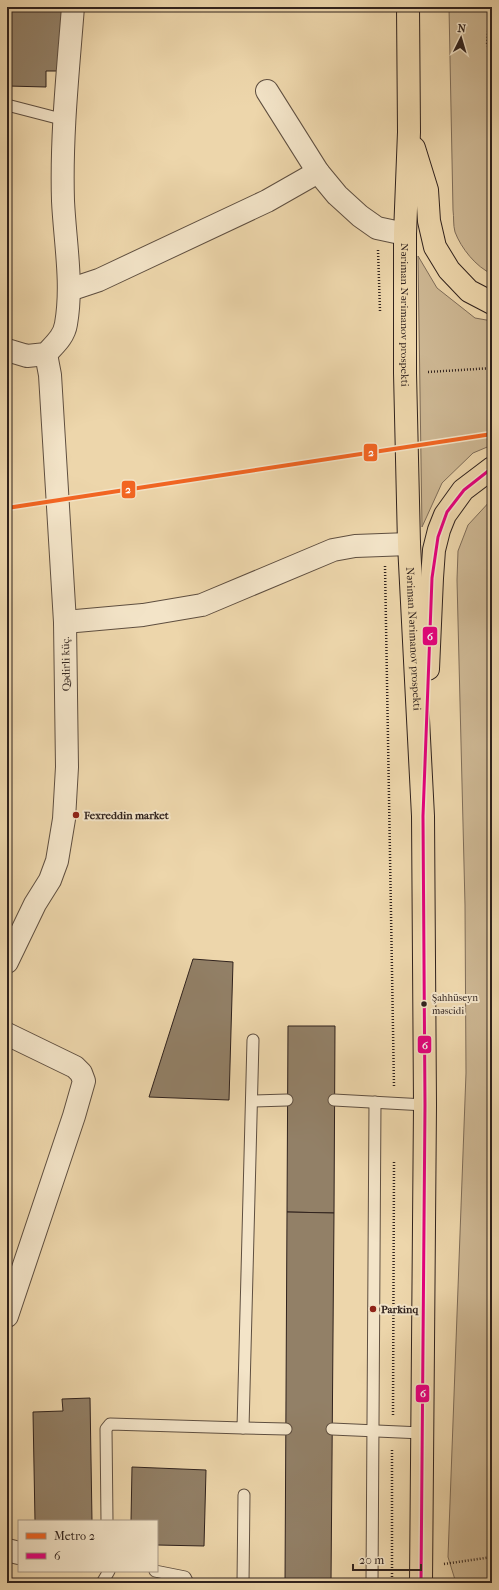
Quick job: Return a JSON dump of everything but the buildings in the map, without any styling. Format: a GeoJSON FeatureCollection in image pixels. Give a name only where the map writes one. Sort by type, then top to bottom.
{"type":"FeatureCollection","features":[{"type":"Feature","properties":{"kind":"main road","name":"Nəriman Nərimanov prospekti"},"geometry":{"type":"LineString","coordinates":[[408,7],[409,132],[405,234],[405,373],[409,544],[423,816],[425,1105],[421,1583]]}},
{"type":"Feature","properties":{"kind":"main road"},"geometry":{"type":"LineString","coordinates":[[409,132],[427,190],[429,221],[435,247],[449,270],[469,290],[492,303]]}},
{"type":"Feature","properties":{"kind":"main road"},"geometry":{"type":"LineString","coordinates":[[423,816],[434,550],[439,530],[449,509],[463,490],[492,468]]}},
{"type":"Feature","properties":{"kind":"street"},"geometry":{"type":"LineString","coordinates":[[8,351],[26,356],[46,354],[58,341],[66,326],[69,290],[63,200],[64,120],[73,7]]}},
{"type":"Feature","properties":{"kind":"street"},"geometry":{"type":"LineString","coordinates":[[266,91],[318,172],[337,195],[360,216],[378,228],[405,234]]}},
{"type":"Feature","properties":{"kind":"street"},"geometry":{"type":"LineString","coordinates":[[69,290],[99,280],[267,201],[318,172]]}},
{"type":"Feature","properties":{"kind":"street","name":"Qədirli küç."},"geometry":{"type":"LineString","coordinates":[[7,962],[34,904],[50,880],[57,861],[64,819],[67,768],[65,622],[50,375],[46,354]]}},
{"type":"Feature","properties":{"kind":"street"},"geometry":{"type":"LineString","coordinates":[[65,622],[143,615],[202,605],[333,550],[355,546],[409,544]]}},
{"type":"Feature","properties":{"kind":"street"},"geometry":{"type":"LineString","coordinates":[[7,1034],[75,1067],[81,1073],[84,1081],[74,1116],[7,1316]]}},
{"type":"Feature","properties":{"kind":"street"},"geometry":{"type":"LineString","coordinates":[[7,1550],[18,1552]]}},
{"type":"Feature","properties":{"kind":"lane"},"geometry":{"type":"LineString","coordinates":[[7,105],[64,120]]}},
{"type":"Feature","properties":{"kind":"lane"},"geometry":{"type":"LineString","coordinates":[[243,1428],[253,1040]]}},
{"type":"Feature","properties":{"kind":"lane"},"geometry":{"type":"LineString","coordinates":[[252,1101],[287,1100]]}},
{"type":"Feature","properties":{"kind":"lane"},"geometry":{"type":"LineString","coordinates":[[334,1100],[425,1105]]}},
{"type":"Feature","properties":{"kind":"lane"},"geometry":{"type":"LineString","coordinates":[[372,1583],[375,1102]]}},
{"type":"Feature","properties":{"kind":"lane"},"geometry":{"type":"LineString","coordinates":[[107,1520],[106,1429],[110,1424],[286,1429]]}},
{"type":"Feature","properties":{"kind":"lane"},"geometry":{"type":"LineString","coordinates":[[332,1429],[422,1433]]}},
{"type":"Feature","properties":{"kind":"lane"},"geometry":{"type":"LineString","coordinates":[[243,1583],[244,1495]]}},
{"type":"Feature","properties":{"kind":"lane"},"geometry":{"type":"LineString","coordinates":[[102,1583],[108,1572]]}},
{"type":"Feature","properties":{"kind":"lane"},"geometry":{"type":"LineString","coordinates":[[158,1572],[185,1576],[188,1583]]}},
{"type":"Feature","properties":{"kind":"path"},"geometry":{"type":"LineString","coordinates":[[492,17],[489,21],[487,45],[492,51]]}},
{"type":"Feature","properties":{"kind":"path"},"geometry":{"type":"LineString","coordinates":[[428,372],[492,368]]}},
{"type":"Feature","properties":{"kind":"path"},"geometry":{"type":"LineString","coordinates":[[385,544],[394,1103]]}},
{"type":"Feature","properties":{"kind":"path"},"geometry":{"type":"LineString","coordinates":[[392,1583],[394,1158]]}},
{"type":"Feature","properties":{"kind":"path"},"geometry":{"type":"LineString","coordinates":[[444,1564],[492,1557]]}},
{"type":"Feature","properties":{"kind":"shaded area"},"geometry":{"type":"Polygon","coordinates":[[[449,7],[492,7],[492,274],[480,267],[475,262],[461,244],[454,229],[449,7]]]}},
{"type":"Feature","properties":{"kind":"shaded area"},"geometry":{"type":"Polygon","coordinates":[[[418,256],[437,288],[475,318],[492,321],[492,445],[473,453],[442,483],[422,527],[418,256]]]}},
{"type":"Feature","properties":{"kind":"shaded area"},"geometry":{"type":"Polygon","coordinates":[[[492,499],[492,1583],[456,1583],[448,1557],[466,1073],[465,905],[457,580],[458,551],[468,525],[492,499]]]}},
{"type":"Feature","properties":{"kind":"metro line","name":"2"},"geometry":{"type":"LineString","coordinates":[[7,508],[492,434]]}},
{"type":"Feature","properties":{"kind":"transit line","name":"6"},"geometry":{"type":"LineString","coordinates":[[421,1583],[425,1105],[423,816],[432,578],[438,537],[447,512],[464,490],[492,468]]}},
{"type":"Feature","properties":{"kind":"place","name":"Fexreddin market"},"geometry":{"type":"Point","coordinates":[76,815]}},
{"type":"Feature","properties":{"kind":"place","name":"Şahhüseyn məscidi"},"geometry":{"type":"Point","coordinates":[424,1004]}},
{"type":"Feature","properties":{"kind":"place","name":"Parkinq"},"geometry":{"type":"Point","coordinates":[373,1309]}}]}
